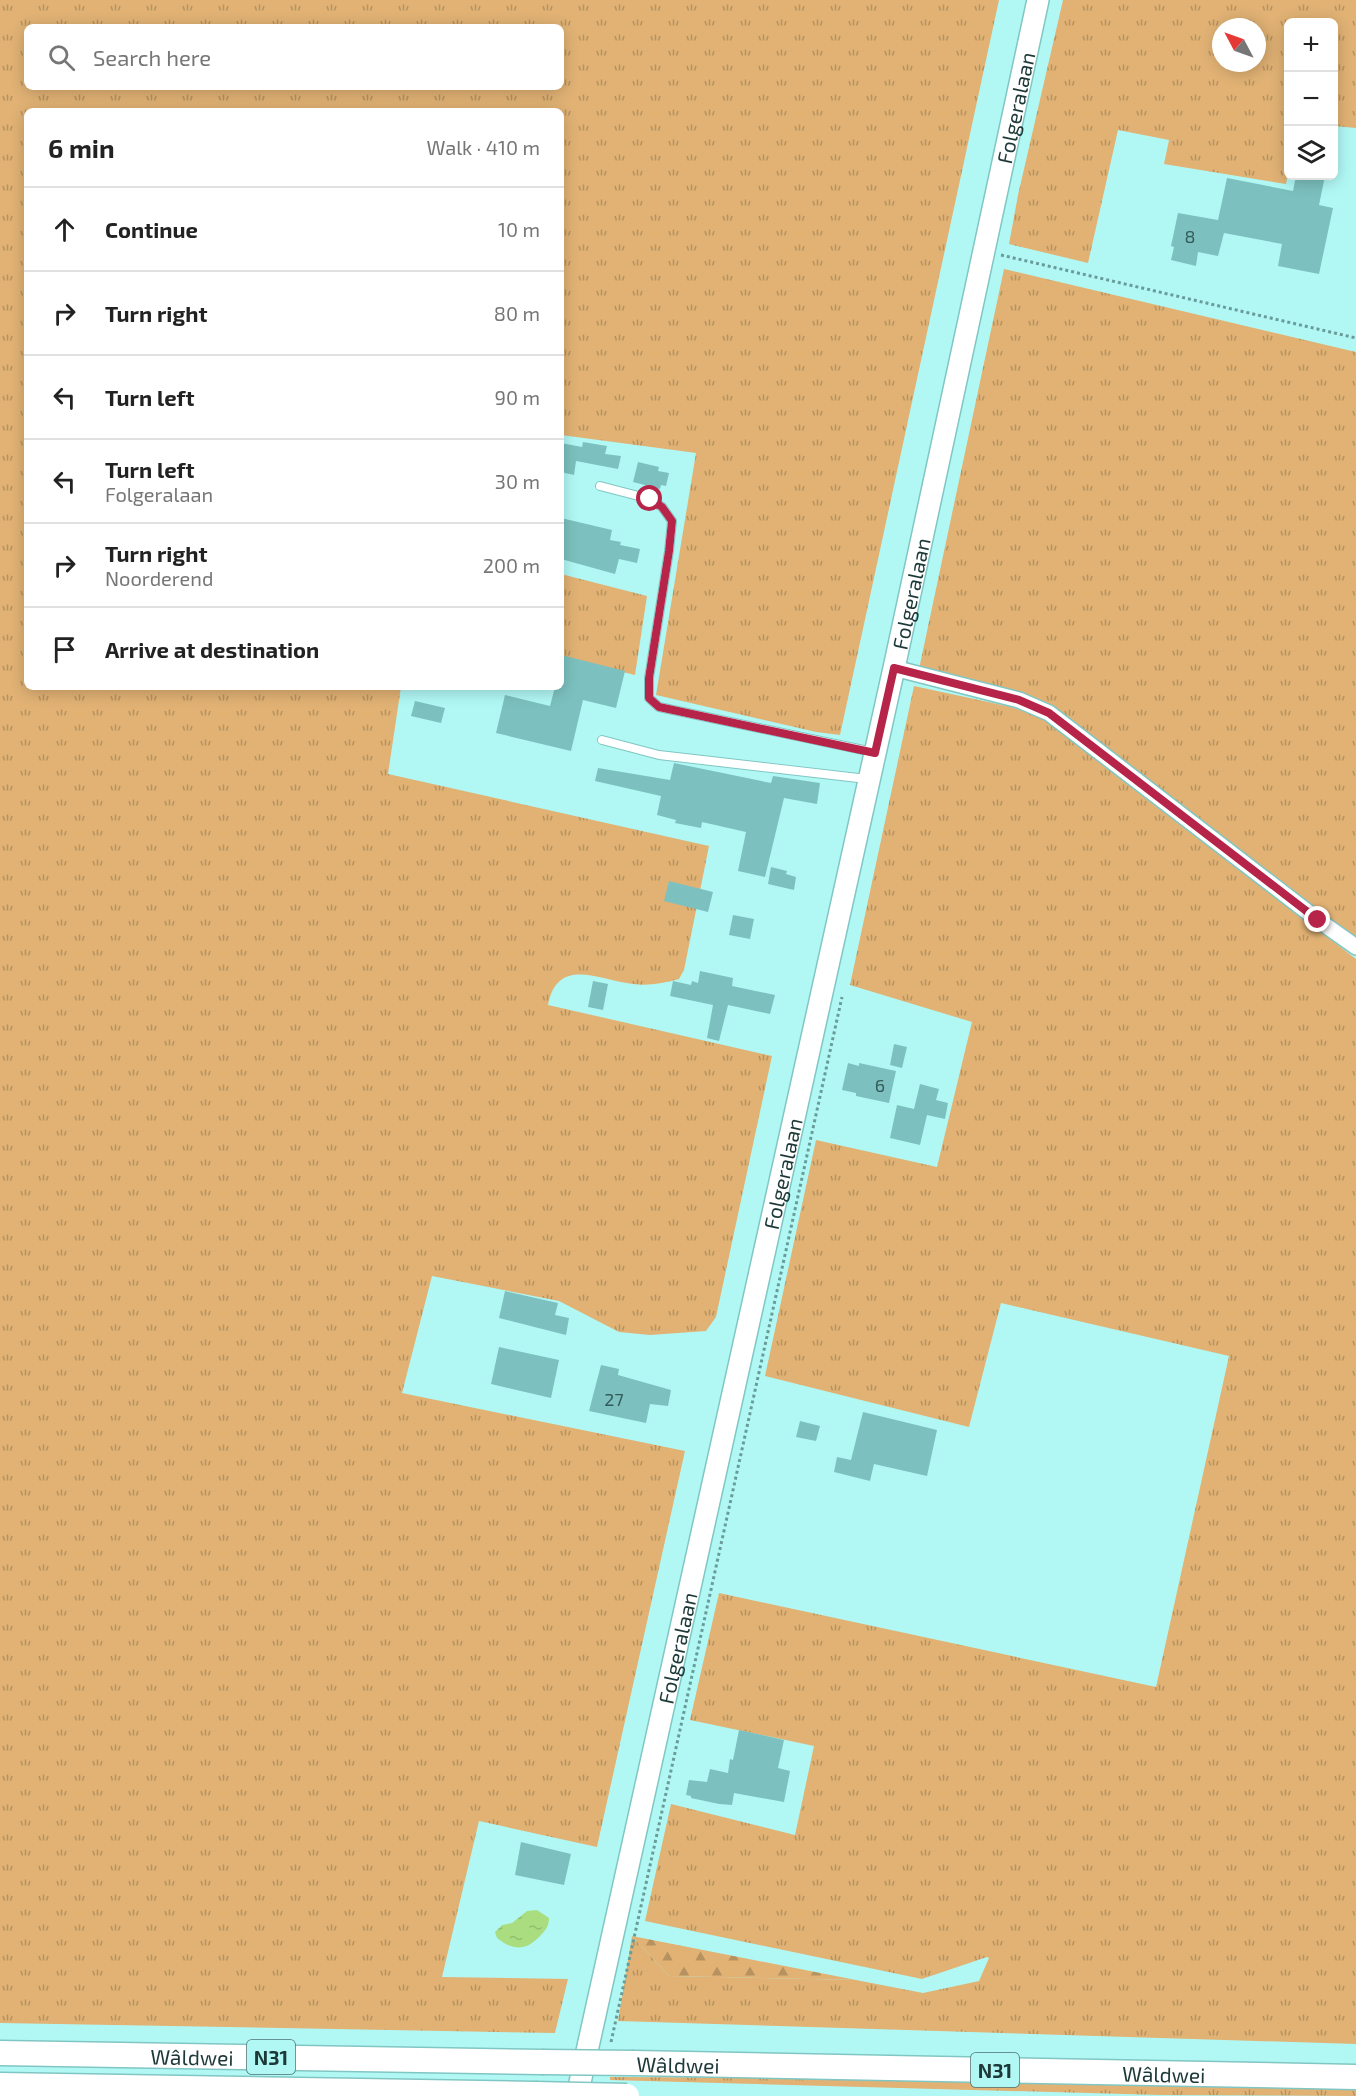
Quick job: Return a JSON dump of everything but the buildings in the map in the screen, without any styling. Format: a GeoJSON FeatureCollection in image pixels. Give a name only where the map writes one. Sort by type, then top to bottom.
{"type":"FeatureCollection","features":[{"type":"Feature","properties":{"kind":"highway","name":"Wâldwei"},"geometry":{"type":"LineString","coordinates":[[0,2053],[1356,2077]]}},
{"type":"Feature","properties":{"kind":"highway","name":"Wâldwei"},"geometry":{"type":"LineString","coordinates":[[0,2085],[629,2096]]}},
{"type":"Feature","properties":{"kind":"main road","name":"Folgeralaan"},"geometry":{"type":"LineString","coordinates":[[577,2096],[894,668],[1038,0]]}},
{"type":"Feature","properties":{"kind":"street"},"geometry":{"type":"LineString","coordinates":[[894,668],[1019,700],[1049,713],[1356,947]]}},
{"type":"Feature","properties":{"kind":"lane"},"geometry":{"type":"LineString","coordinates":[[600,486],[650,499],[662,507],[672,521],[649,678],[649,698],[659,707],[875,753]]}},
{"type":"Feature","properties":{"kind":"lane"},"geometry":{"type":"LineString","coordinates":[[602,740],[659,754],[869,779]]}},
{"type":"Feature","properties":{"kind":"path"},"geometry":{"type":"LineString","coordinates":[[985,251],[1356,338]]}},
{"type":"Feature","properties":{"kind":"path"},"geometry":{"type":"LineString","coordinates":[[610,2045],[844,988]]}},
{"type":"Feature","properties":{"kind":"green space"},"geometry":{"type":"Polygon","coordinates":[[[0,0],[999,0],[840,735],[816,732],[656,695],[696,453],[564,435],[564,108],[24,108],[24,690],[401,690],[388,774],[709,846],[684,970],[679,979],[639,985],[594,976],[571,976],[561,980],[553,990],[548,1005],[772,1056],[716,1317],[706,1331],[650,1335],[619,1332],[559,1301],[432,1276],[402,1393],[685,1451],[597,1847],[479,1821],[442,1977],[568,1979],[555,2033],[0,2023],[0,0]]]}},
{"type":"Feature","properties":{"kind":"green space"},"geometry":{"type":"Polygon","coordinates":[[[1063,0],[1356,0],[1356,128],[1338,126],[1338,18],[1284,18],[1284,180],[1287,180],[1286,184],[1164,164],[1169,140],[1118,130],[1088,263],[1009,244],[1018,195],[1063,0]]]}},
{"type":"Feature","properties":{"kind":"green space"},"geometry":{"type":"Polygon","coordinates":[[[1004,269],[1356,352],[1356,939],[1046,703],[919,669],[1004,269]]]}},
{"type":"Feature","properties":{"kind":"green space"},"geometry":{"type":"Polygon","coordinates":[[[564,575],[647,596],[635,675],[564,658],[564,575]]]}},
{"type":"Feature","properties":{"kind":"green space"},"geometry":{"type":"Polygon","coordinates":[[[914,686],[1007,706],[1041,716],[1356,959],[1356,2044],[618,2021],[632,1936],[669,1976],[856,1980],[923,1993],[979,1981],[989,1958],[922,1979],[645,1921],[671,1804],[795,1835],[814,1746],[690,1720],[719,1593],[1156,1687],[1229,1356],[1001,1303],[969,1427],[765,1376],[816,1140],[937,1167],[972,1022],[850,985],[914,686]]]}},
{"type":"Feature","properties":{"kind":"green space"},"geometry":{"type":"Polygon","coordinates":[[[632,1936],[856,1980],[669,1976],[632,1936]]]}},
{"type":"Feature","properties":{"kind":"green space"},"geometry":{"type":"Polygon","coordinates":[[[610,2077],[1164,2080],[1356,2084],[1356,2096],[1160,2095],[610,2080],[610,2077]]]}},
{"type":"Feature","properties":{"kind":"water"},"geometry":{"type":"Polygon","coordinates":[[[537,1910],[549,1918],[549,1921],[548,1926],[535,1941],[519,1948],[508,1945],[497,1938],[495,1932],[502,1925],[512,1923],[527,1911],[537,1910]]]}},
{"type":"Feature","properties":{"kind":"route"},"geometry":{"type":"LineString","coordinates":[[650,499],[662,507],[672,521],[649,678],[649,698],[659,707],[875,753],[894,668],[1019,700],[1049,713],[1318,920]]}}]}
